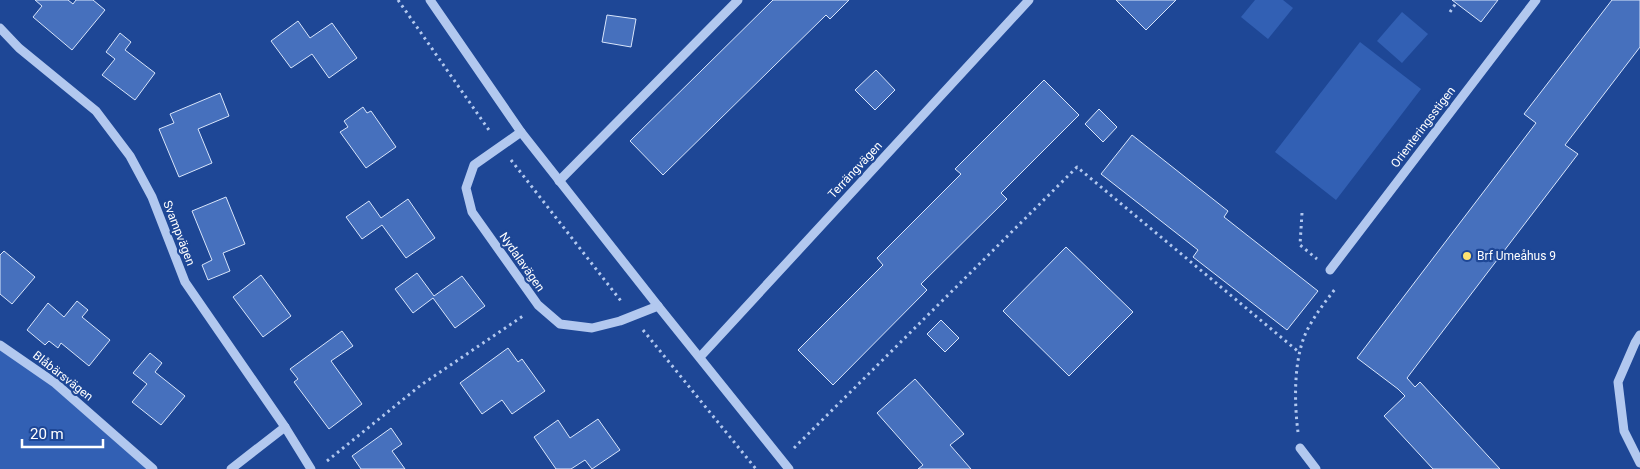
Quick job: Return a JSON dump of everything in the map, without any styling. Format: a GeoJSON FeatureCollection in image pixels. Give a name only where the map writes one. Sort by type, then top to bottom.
{"type":"FeatureCollection","features":[{"type":"Feature","properties":{"kind":"street"},"geometry":{"type":"LineString","coordinates":[[430,0],[521,132],[790,469]]}},
{"type":"Feature","properties":{"kind":"street"},"geometry":{"type":"LineString","coordinates":[[559,181],[738,0]]}},
{"type":"Feature","properties":{"kind":"street","name":"Terrängvägen"},"geometry":{"type":"LineString","coordinates":[[700,357],[1029,0]]}},
{"type":"Feature","properties":{"kind":"street","name":"Orienteringsstigen"},"geometry":{"type":"LineString","coordinates":[[1330,270],[1536,0]]}},
{"type":"Feature","properties":{"kind":"street","name":"Svampvägen"},"geometry":{"type":"LineString","coordinates":[[0,28],[19,48],[96,111],[130,156],[152,197],[185,282],[285,427],[311,469]]}},
{"type":"Feature","properties":{"kind":"street","name":"Nydalavägen"},"geometry":{"type":"LineString","coordinates":[[521,132],[474,165],[466,188],[472,212],[538,305],[560,324],[592,328],[620,321],[658,306]]}},
{"type":"Feature","properties":{"kind":"street"},"geometry":{"type":"LineString","coordinates":[[1640,335],[1618,382],[1624,431],[1640,463]]}},
{"type":"Feature","properties":{"kind":"street","name":"Blåbärsvägen"},"geometry":{"type":"LineString","coordinates":[[0,345],[55,383],[153,469]]}},
{"type":"Feature","properties":{"kind":"street"},"geometry":{"type":"LineString","coordinates":[[230,469],[285,427]]}},
{"type":"Feature","properties":{"kind":"street"},"geometry":{"type":"LineString","coordinates":[[1300,448],[1316,469]]}},
{"type":"Feature","properties":{"kind":"path"},"geometry":{"type":"LineString","coordinates":[[398,0],[501,146],[632,316],[756,469]]}},
{"type":"Feature","properties":{"kind":"path"},"geometry":{"type":"LineString","coordinates":[[1450,12],[1456,3]]}},
{"type":"Feature","properties":{"kind":"path"},"geometry":{"type":"LineString","coordinates":[[782,460],[1078,167],[1300,353]]}},
{"type":"Feature","properties":{"kind":"path"},"geometry":{"type":"LineString","coordinates":[[1300,448],[1295,390],[1300,353],[1308,326],[1335,290],[1330,270],[1300,245],[1302,213]]}},
{"type":"Feature","properties":{"kind":"path"},"geometry":{"type":"LineString","coordinates":[[325,463],[421,385],[538,305]]}},
{"type":"Feature","properties":{"kind":"shaded area"},"geometry":{"type":"Polygon","coordinates":[[[1255,0],[1283,0],[1293,8],[1268,39],[1241,17],[1255,0]]]}},
{"type":"Feature","properties":{"kind":"shaded area"},"geometry":{"type":"Polygon","coordinates":[[[1402,12],[1428,34],[1402,63],[1377,41],[1402,12]]]}},
{"type":"Feature","properties":{"kind":"shaded area"},"geometry":{"type":"Polygon","coordinates":[[[1360,42],[1421,89],[1336,200],[1275,152],[1360,42]]]}},
{"type":"Feature","properties":{"kind":"shaded area"},"geometry":{"type":"Polygon","coordinates":[[[0,345],[55,383],[153,469],[0,469],[0,345]]]}},
{"type":"Feature","properties":{"kind":"building"},"geometry":{"type":"Polygon","coordinates":[[[35,0],[68,0],[73,4],[76,0],[93,0],[105,10],[72,50],[33,17],[42,6],[35,0]]]}},
{"type":"Feature","properties":{"kind":"building"},"geometry":{"type":"Polygon","coordinates":[[[773,0],[849,0],[830,19],[826,15],[663,175],[630,141],[773,0]]]}},
{"type":"Feature","properties":{"kind":"building"},"geometry":{"type":"Polygon","coordinates":[[[1116,0],[1176,0],[1146,30],[1116,0]]]}},
{"type":"Feature","properties":{"kind":"building"},"geometry":{"type":"Polygon","coordinates":[[[1452,0],[1498,0],[1481,22],[1452,0]]]}},
{"type":"Feature","properties":{"kind":"building","name":"Brf Umeåhus 9"},"geometry":{"type":"Polygon","coordinates":[[[1612,0],[1640,0],[1640,47],[1565,145],[1578,154],[1407,378],[1415,387],[1420,382],[1500,469],[1433,469],[1384,416],[1405,396],[1357,358],[1536,123],[1524,114],[1612,0]]]}},
{"type":"Feature","properties":{"kind":"building"},"geometry":{"type":"Polygon","coordinates":[[[607,15],[636,19],[631,47],[602,42],[607,15]]]}},
{"type":"Feature","properties":{"kind":"building"},"geometry":{"type":"Polygon","coordinates":[[[298,21],[310,38],[332,23],[357,58],[329,78],[312,54],[291,68],[271,41],[298,21]]]}},
{"type":"Feature","properties":{"kind":"building"},"geometry":{"type":"Polygon","coordinates":[[[120,33],[131,42],[125,50],[155,73],[135,100],[102,75],[115,59],[106,52],[120,33]]]}},
{"type":"Feature","properties":{"kind":"building"},"geometry":{"type":"Polygon","coordinates":[[[876,70],[895,90],[875,110],[855,90],[876,70]]]}},
{"type":"Feature","properties":{"kind":"building"},"geometry":{"type":"Polygon","coordinates":[[[1044,80],[1079,115],[1001,193],[1007,199],[921,284],[927,290],[833,385],[798,350],[883,265],[877,258],[961,174],[955,169],[1044,80]]]}},
{"type":"Feature","properties":{"kind":"building"},"geometry":{"type":"Polygon","coordinates":[[[220,93],[229,116],[198,129],[212,163],[179,177],[159,129],[174,123],[170,114],[220,93]]]}},
{"type":"Feature","properties":{"kind":"building"},"geometry":{"type":"Polygon","coordinates":[[[363,107],[367,113],[371,111],[396,147],[366,168],[340,132],[348,127],[344,121],[363,107]]]}},
{"type":"Feature","properties":{"kind":"building"},"geometry":{"type":"Polygon","coordinates":[[[1099,109],[1117,127],[1103,142],[1085,124],[1099,109]]]}},
{"type":"Feature","properties":{"kind":"building"},"geometry":{"type":"Polygon","coordinates":[[[1132,135],[1228,211],[1224,217],[1318,291],[1287,330],[1193,257],[1198,250],[1101,174],[1132,135]]]}},
{"type":"Feature","properties":{"kind":"building"},"geometry":{"type":"Polygon","coordinates":[[[226,197],[245,244],[223,253],[230,271],[208,280],[202,265],[212,260],[192,211],[226,197]]]}},
{"type":"Feature","properties":{"kind":"building"},"geometry":{"type":"Polygon","coordinates":[[[408,199],[435,238],[406,258],[382,225],[362,239],[346,217],[369,201],[381,218],[408,199]]]}},
{"type":"Feature","properties":{"kind":"building"},"geometry":{"type":"Polygon","coordinates":[[[1066,247],[1133,312],[1069,376],[1003,311],[1066,247]]]}},
{"type":"Feature","properties":{"kind":"building"},"geometry":{"type":"Polygon","coordinates":[[[4,251],[35,277],[12,304],[0,294],[0,255],[4,251]]]}},
{"type":"Feature","properties":{"kind":"building"},"geometry":{"type":"Polygon","coordinates":[[[417,273],[434,296],[462,276],[485,306],[455,328],[433,298],[413,313],[395,289],[417,273]]]}},
{"type":"Feature","properties":{"kind":"building"},"geometry":{"type":"Polygon","coordinates":[[[261,275],[291,316],[263,337],[233,297],[261,275]]]}},
{"type":"Feature","properties":{"kind":"building"},"geometry":{"type":"Polygon","coordinates":[[[77,301],[88,310],[82,317],[110,340],[89,366],[61,343],[58,348],[49,341],[45,345],[27,330],[48,303],[64,317],[77,301]]]}},
{"type":"Feature","properties":{"kind":"building"},"geometry":{"type":"Polygon","coordinates":[[[941,320],[959,338],[945,352],[927,334],[941,320]]]}},
{"type":"Feature","properties":{"kind":"building"},"geometry":{"type":"Polygon","coordinates":[[[342,331],[353,346],[331,361],[362,404],[329,429],[294,382],[298,379],[290,369],[342,331]]]}},
{"type":"Feature","properties":{"kind":"building"},"geometry":{"type":"Polygon","coordinates":[[[508,348],[518,362],[522,359],[545,391],[512,414],[502,400],[482,414],[460,383],[508,348]]]}},
{"type":"Feature","properties":{"kind":"building"},"geometry":{"type":"Polygon","coordinates":[[[150,353],[162,363],[155,372],[185,396],[161,425],[132,402],[147,384],[133,373],[150,353]]]}},
{"type":"Feature","properties":{"kind":"building"},"geometry":{"type":"Polygon","coordinates":[[[915,379],[964,434],[950,445],[971,469],[918,469],[923,465],[877,413],[915,379]]]}},
{"type":"Feature","properties":{"kind":"building"},"geometry":{"type":"Polygon","coordinates":[[[598,419],[620,450],[592,469],[585,460],[571,469],[556,469],[534,437],[558,420],[570,438],[598,419]]]}},
{"type":"Feature","properties":{"kind":"building"},"geometry":{"type":"Polygon","coordinates":[[[391,428],[402,444],[392,451],[405,469],[361,469],[352,456],[391,428]]]}},
{"type":"Feature","properties":{"kind":"place","name":"Brf Umeåhus 9"},"geometry":{"type":"Point","coordinates":[1467,256]}}]}
